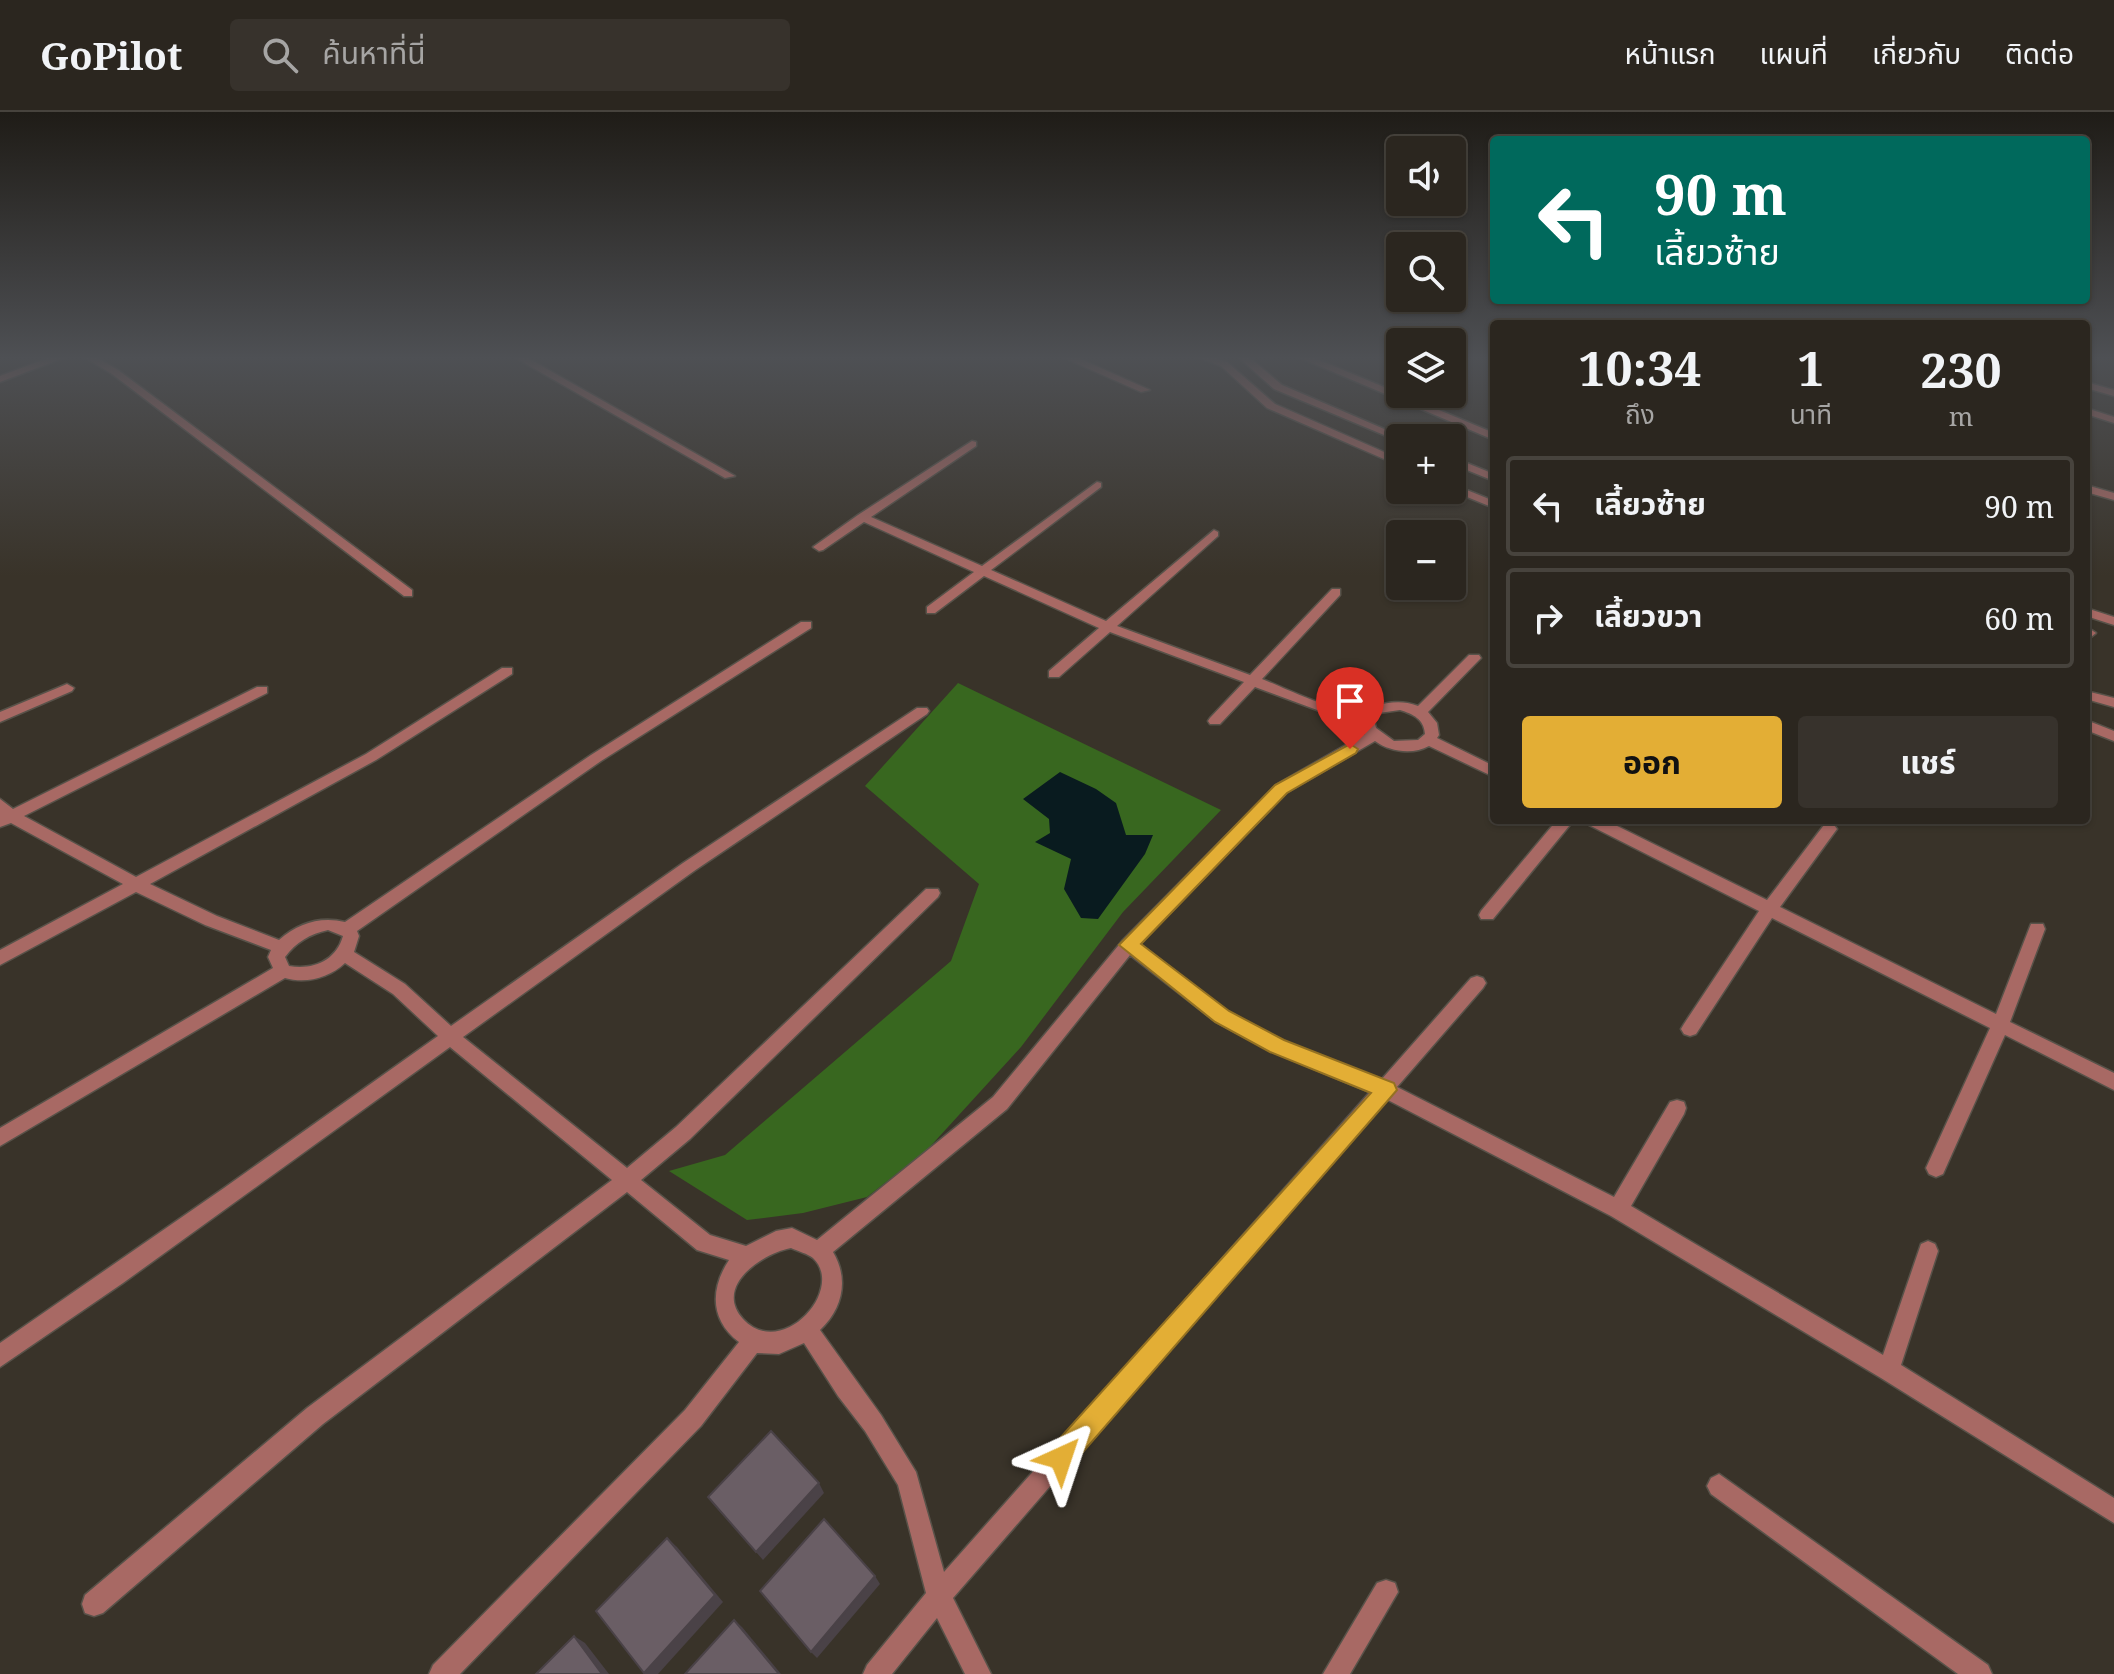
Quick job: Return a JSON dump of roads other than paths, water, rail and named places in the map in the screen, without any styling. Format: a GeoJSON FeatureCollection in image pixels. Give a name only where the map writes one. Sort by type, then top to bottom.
{"type":"FeatureCollection","features":[{"type":"Feature","properties":{"kind":"street"},"geometry":{"type":"LineString","coordinates":[[194,430],[408,593]]}},
{"type":"Feature","properties":{"kind":"street"},"geometry":{"type":"LineString","coordinates":[[648,430],[729,476]]}},
{"type":"Feature","properties":{"kind":"street"},"geometry":{"type":"LineString","coordinates":[[1325,430],[1386,457]]}},
{"type":"Feature","properties":{"kind":"street"},"geometry":{"type":"LineString","coordinates":[[819,547],[972,444]]}},
{"type":"Feature","properties":{"kind":"street"},"geometry":{"type":"LineString","coordinates":[[1466,466],[1490,476]]}},
{"type":"Feature","properties":{"kind":"street"},"geometry":{"type":"LineString","coordinates":[[931,610],[1097,485]]}},
{"type":"Feature","properties":{"kind":"street"},"geometry":{"type":"LineString","coordinates":[[2090,489],[2114,497]]}},
{"type":"Feature","properties":{"kind":"street"},"geometry":{"type":"LineString","coordinates":[[1466,493],[1490,503]]}},
{"type":"Feature","properties":{"kind":"street"},"geometry":{"type":"LineString","coordinates":[[862,517],[986,569],[1108,627],[1341,714],[1370,714],[1392,705],[1420,712],[1431,723],[1429,740]]}},
{"type":"Feature","properties":{"kind":"street"},"geometry":{"type":"LineString","coordinates":[[1054,674],[1214,534]]}},
{"type":"Feature","properties":{"kind":"street"},"geometry":{"type":"LineString","coordinates":[[1215,721],[1336,592]]}},
{"type":"Feature","properties":{"kind":"street"},"geometry":{"type":"LineString","coordinates":[[2090,613],[2114,621]]}},
{"type":"Feature","properties":{"kind":"street"},"geometry":{"type":"LineString","coordinates":[[347,929],[350,945],[344,954],[322,971],[296,976],[283,971],[276,957],[281,947],[298,933],[328,924],[347,929],[596,758],[806,625]]}},
{"type":"Feature","properties":{"kind":"street"},"geometry":{"type":"LineString","coordinates":[[1420,712],[1474,658]]}},
{"type":"Feature","properties":{"kind":"street"},"geometry":{"type":"LineString","coordinates":[[0,958],[371,757],[507,671]]}},
{"type":"Feature","properties":{"kind":"street"},"geometry":{"type":"LineString","coordinates":[[0,717],[67,688]]}},
{"type":"Feature","properties":{"kind":"street"},"geometry":{"type":"LineString","coordinates":[[4,814],[262,690]]}},
{"type":"Feature","properties":{"kind":"street"},"geometry":{"type":"LineString","coordinates":[[2090,696],[2114,703]]}},
{"type":"Feature","properties":{"kind":"street"},"geometry":{"type":"LineString","coordinates":[[0,1356],[173,1239],[800,788],[922,711]]}},
{"type":"Feature","properties":{"kind":"street"},"geometry":{"type":"LineString","coordinates":[[1370,714],[1367,725],[1373,736],[1402,748],[1413,748],[1429,740]]}},
{"type":"Feature","properties":{"kind":"street"},"geometry":{"type":"LineString","coordinates":[[2090,727],[2114,736]]}},
{"type":"Feature","properties":{"kind":"street"},"geometry":{"type":"LineString","coordinates":[[820,1250],[1000,1103],[1129,945],[1281,789],[1373,736]]}},
{"type":"Feature","properties":{"kind":"street"},"geometry":{"type":"LineString","coordinates":[[1429,740],[1490,770]]}},
{"type":"Feature","properties":{"kind":"street"},"geometry":{"type":"LineString","coordinates":[[4,814],[136,884],[248,937],[281,947]]}},
{"type":"Feature","properties":{"kind":"street"},"geometry":{"type":"LineString","coordinates":[[1487,915],[1563,824]]}},
{"type":"Feature","properties":{"kind":"street"},"geometry":{"type":"LineString","coordinates":[[1600,824],[2114,1082]]}},
{"type":"Feature","properties":{"kind":"street"},"geometry":{"type":"LineString","coordinates":[[1690,1029],[1769,909],[1829,829]]}},
{"type":"Feature","properties":{"kind":"street"},"geometry":{"type":"LineString","coordinates":[[94,1604],[315,1416],[626,1181],[683,1133],[932,893]]}},
{"type":"Feature","properties":{"kind":"street"},"geometry":{"type":"LineString","coordinates":[[1936,1168],[2000,1026],[2037,929]]}},
{"type":"Feature","properties":{"kind":"street"},"geometry":{"type":"LineString","coordinates":[[1129,945],[1222,1017],[1277,1046],[1386,1090],[1618,1209],[1889,1370],[2114,1511]]}},
{"type":"Feature","properties":{"kind":"street"},"geometry":{"type":"LineString","coordinates":[[344,954],[399,989],[452,1038],[704,1243],[745,1255]]}},
{"type":"Feature","properties":{"kind":"street"},"geometry":{"type":"LineString","coordinates":[[0,1138],[283,971]]}},
{"type":"Feature","properties":{"kind":"street"},"geometry":{"type":"LineString","coordinates":[[876,1674],[939,1596],[1477,983]]}},
{"type":"Feature","properties":{"kind":"street"},"geometry":{"type":"LineString","coordinates":[[1618,1209],[1677,1108]]}},
{"type":"Feature","properties":{"kind":"street"},"geometry":{"type":"LineString","coordinates":[[783,1239],[807,1242],[820,1250],[829,1264],[833,1280],[830,1298],[822,1315],[808,1330],[790,1340],[772,1343],[754,1340],[739,1332],[729,1319],[725,1303],[726,1286],[745,1255],[759,1245],[783,1239]]}},
{"type":"Feature","properties":{"kind":"street"},"geometry":{"type":"LineString","coordinates":[[1889,1370],[1928,1251]]}},
{"type":"Feature","properties":{"kind":"street"},"geometry":{"type":"LineString","coordinates":[[808,1330],[873,1423],[908,1480],[939,1596],[978,1674]]}},
{"type":"Feature","properties":{"kind":"street"},"geometry":{"type":"LineString","coordinates":[[442,1674],[693,1418],[754,1340]]}},
{"type":"Feature","properties":{"kind":"street"},"geometry":{"type":"LineString","coordinates":[[1719,1486],[1979,1674]]}},
{"type":"Feature","properties":{"kind":"street"},"geometry":{"type":"LineString","coordinates":[[1336,1674],[1386,1592]]}}]}
